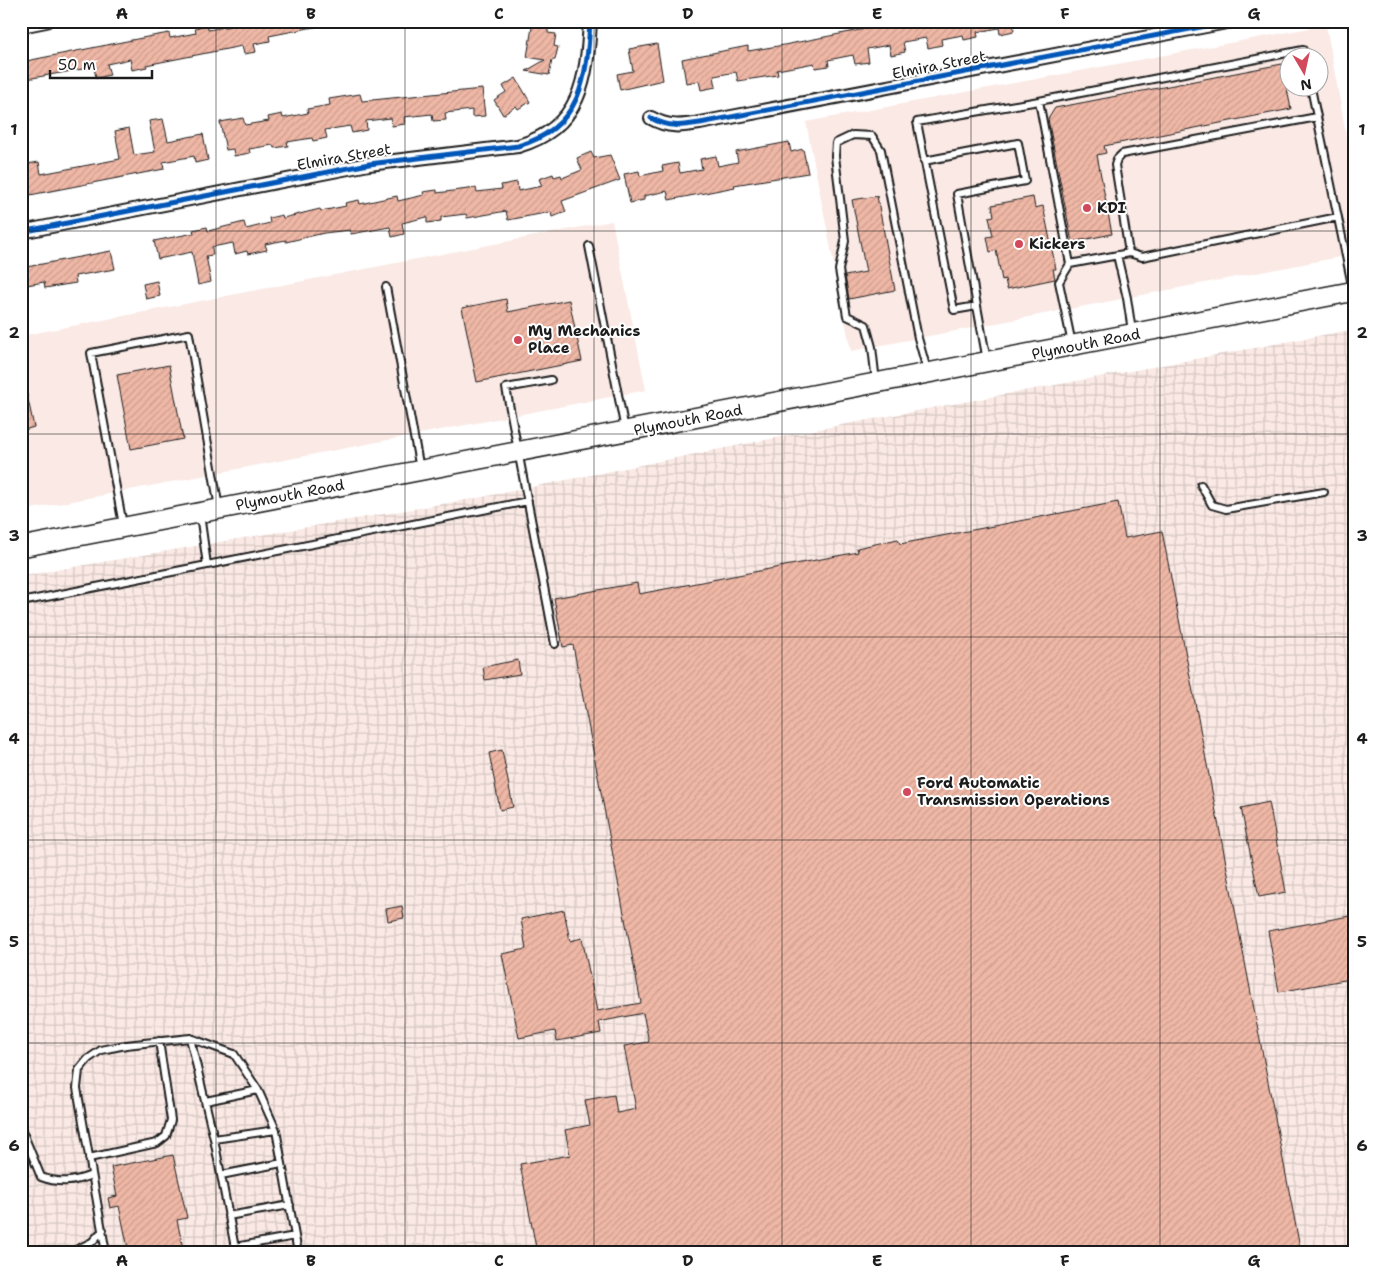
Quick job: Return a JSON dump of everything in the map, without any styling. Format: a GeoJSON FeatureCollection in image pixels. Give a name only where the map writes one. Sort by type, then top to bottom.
{"type":"FeatureCollection","features":[{"type":"Feature","properties":{"kind":"main road","name":"Plymouth Road"},"geometry":{"type":"LineString","coordinates":[[21,547],[1133,335],[1354,291]]}},
{"type":"Feature","properties":{"kind":"street"},"geometry":{"type":"LineString","coordinates":[[21,26],[46,21]]}},
{"type":"Feature","properties":{"kind":"street","name":"Elmira Street"},"geometry":{"type":"LineString","coordinates":[[21,232],[369,164],[518,146],[535,141],[551,132],[564,120],[579,96],[590,21]]}},
{"type":"Feature","properties":{"kind":"street","name":"Elmira Street"},"geometry":{"type":"LineString","coordinates":[[652,118],[664,125],[673,126],[700,123],[1232,21]]}},
{"type":"Feature","properties":{"kind":"lane"},"geometry":{"type":"LineString","coordinates":[[977,306],[954,310],[916,122],[1278,55]]}},
{"type":"Feature","properties":{"kind":"lane"},"geometry":{"type":"LineString","coordinates":[[1313,98],[1354,291]]}},
{"type":"Feature","properties":{"kind":"lane"},"geometry":{"type":"LineString","coordinates":[[1039,100],[1070,264],[1059,282],[1073,346]]}},
{"type":"Feature","properties":{"kind":"lane"},"geometry":{"type":"LineString","coordinates":[[1128,253],[1115,165],[1117,159],[1122,154],[1317,117]]}},
{"type":"Feature","properties":{"kind":"lane"},"geometry":{"type":"LineString","coordinates":[[876,384],[872,347],[866,325],[847,316],[839,270],[845,242],[835,156],[836,144],[853,135],[872,136],[880,150],[918,338],[928,374]]}},
{"type":"Feature","properties":{"kind":"lane"},"geometry":{"type":"LineString","coordinates":[[924,161],[1018,143],[1025,181],[956,194],[987,362]]}},
{"type":"Feature","properties":{"kind":"lane"},"geometry":{"type":"LineString","coordinates":[[1070,264],[1128,253],[1142,257],[1338,217]]}},
{"type":"Feature","properties":{"kind":"lane"},"geometry":{"type":"LineString","coordinates":[[589,246],[625,432]]}},
{"type":"Feature","properties":{"kind":"lane"},"geometry":{"type":"LineString","coordinates":[[1117,255],[1133,335]]}},
{"type":"Feature","properties":{"kind":"lane"},"geometry":{"type":"LineString","coordinates":[[386,287],[420,471]]}},
{"type":"Feature","properties":{"kind":"lane"},"geometry":{"type":"LineString","coordinates":[[124,527],[91,352],[189,334],[219,509]]}},
{"type":"Feature","properties":{"kind":"lane"},"geometry":{"type":"LineString","coordinates":[[551,380],[506,388],[555,644]]}},
{"type":"Feature","properties":{"kind":"lane"},"geometry":{"type":"LineString","coordinates":[[1201,485],[1212,505],[1226,509],[1324,492]]}},
{"type":"Feature","properties":{"kind":"lane"},"geometry":{"type":"LineString","coordinates":[[21,602],[528,501]]}},
{"type":"Feature","properties":{"kind":"lane"},"geometry":{"type":"LineString","coordinates":[[200,513],[207,564]]}},
{"type":"Feature","properties":{"kind":"lane"},"geometry":{"type":"LineString","coordinates":[[190,1038],[214,1139],[235,1250],[295,1236]]}},
{"type":"Feature","properties":{"kind":"lane"},"geometry":{"type":"LineString","coordinates":[[106,1253],[77,1088],[78,1070],[88,1059],[101,1050],[159,1040],[190,1038],[234,1054],[258,1090],[276,1130],[298,1253]]}},
{"type":"Feature","properties":{"kind":"lane"},"geometry":{"type":"LineString","coordinates":[[89,1158],[157,1144],[166,1136],[171,1120],[159,1040]]}},
{"type":"Feature","properties":{"kind":"lane"},"geometry":{"type":"LineString","coordinates":[[206,1102],[258,1090]]}},
{"type":"Feature","properties":{"kind":"lane"},"geometry":{"type":"LineString","coordinates":[[21,1128],[41,1177],[55,1182],[72,1182],[92,1175]]}},
{"type":"Feature","properties":{"kind":"lane"},"geometry":{"type":"LineString","coordinates":[[214,1139],[276,1130]]}},
{"type":"Feature","properties":{"kind":"lane"},"geometry":{"type":"LineString","coordinates":[[221,1175],[282,1163]]}},
{"type":"Feature","properties":{"kind":"lane"},"geometry":{"type":"LineString","coordinates":[[228,1216],[290,1205]]}},
{"type":"Feature","properties":{"kind":"lane"},"geometry":{"type":"LineString","coordinates":[[70,1253],[92,1242],[102,1230]]}},
{"type":"Feature","properties":{"kind":"shaded area"},"geometry":{"type":"Polygon","coordinates":[[[1326,25],[1350,156],[1355,156],[1355,254],[851,351],[806,122],[1326,25]]]}},
{"type":"Feature","properties":{"kind":"shaded area"},"geometry":{"type":"Polygon","coordinates":[[[612,221],[646,390],[21,511],[21,336],[612,221]]]}},
{"type":"Feature","properties":{"kind":"shaded area"},"geometry":{"type":"Polygon","coordinates":[[[1355,329],[1355,1253],[21,1253],[21,576],[477,498],[825,428],[1355,329]]]}},
{"type":"Feature","properties":{"kind":"building"},"geometry":{"type":"Polygon","coordinates":[[[235,21],[318,21],[319,26],[269,36],[270,41],[254,44],[256,52],[244,54],[242,46],[146,65],[147,67],[132,70],[130,59],[107,64],[110,75],[96,78],[94,67],[21,80],[21,62],[169,33],[170,38],[196,33],[195,28],[207,25],[208,30],[236,25],[235,21]]]}},
{"type":"Feature","properties":{"kind":"building"},"geometry":{"type":"Polygon","coordinates":[[[533,21],[548,21],[548,33],[556,34],[554,46],[558,47],[555,60],[552,60],[549,75],[526,71],[545,60],[527,57],[533,21]]]}},
{"type":"Feature","properties":{"kind":"building"},"geometry":{"type":"Polygon","coordinates":[[[890,21],[1013,21],[1014,31],[1000,34],[999,28],[977,32],[978,37],[964,40],[963,35],[941,39],[942,45],[928,48],[926,38],[903,42],[905,52],[891,55],[889,45],[867,49],[869,62],[855,64],[853,55],[828,60],[829,66],[815,68],[814,63],[777,70],[778,75],[738,81],[736,72],[714,76],[716,87],[701,90],[699,81],[686,83],[682,59],[748,46],[748,51],[784,45],[870,28],[869,25],[890,21]]]}},
{"type":"Feature","properties":{"kind":"building"},"geometry":{"type":"Polygon","coordinates":[[[657,44],[663,80],[620,90],[617,74],[633,71],[629,49],[657,44]]]}},
{"type":"Feature","properties":{"kind":"building"},"geometry":{"type":"Polygon","coordinates":[[[1278,65],[1278,98],[1289,98],[1291,109],[1104,146],[1106,153],[1097,155],[1112,234],[1072,242],[1048,119],[1055,108],[1278,65]]]}},
{"type":"Feature","properties":{"kind":"building"},"geometry":{"type":"Polygon","coordinates":[[[516,78],[530,102],[518,109],[516,106],[503,115],[494,100],[506,92],[503,86],[516,78]]]}},
{"type":"Feature","properties":{"kind":"building"},"geometry":{"type":"Polygon","coordinates":[[[482,89],[485,116],[472,117],[472,110],[445,113],[446,120],[433,121],[432,114],[404,117],[405,124],[392,126],[391,118],[366,121],[367,130],[352,133],[350,126],[325,130],[327,138],[313,141],[312,138],[287,142],[288,146],[274,148],[273,145],[249,149],[250,153],[234,156],[233,149],[226,150],[220,122],[243,118],[245,125],[269,121],[268,117],[282,114],[283,118],[308,113],[307,109],[330,105],[329,99],[360,94],[362,101],[482,89]]]}},
{"type":"Feature","properties":{"kind":"building"},"geometry":{"type":"Polygon","coordinates":[[[163,119],[168,141],[203,134],[208,160],[195,163],[194,156],[163,162],[164,169],[25,196],[21,165],[39,162],[41,174],[120,159],[115,131],[129,128],[134,155],[155,152],[149,121],[163,119]]]}},
{"type":"Feature","properties":{"kind":"building"},"geometry":{"type":"Polygon","coordinates":[[[789,142],[791,152],[803,149],[808,173],[734,185],[735,187],[669,200],[667,191],[644,196],[644,200],[630,203],[624,174],[639,171],[640,176],[663,171],[662,166],[678,163],[680,173],[702,169],[700,159],[716,156],[718,166],[738,162],[736,152],[789,142]]]}},
{"type":"Feature","properties":{"kind":"building"},"geometry":{"type":"Polygon","coordinates":[[[591,152],[594,158],[610,155],[620,180],[562,201],[566,212],[552,217],[551,212],[508,220],[506,211],[467,218],[466,214],[441,217],[441,221],[427,223],[427,217],[402,223],[404,234],[392,237],[390,227],[351,234],[350,230],[324,233],[286,242],[286,240],[265,244],[267,250],[248,254],[247,251],[235,254],[233,243],[212,247],[213,255],[206,256],[211,282],[198,285],[192,252],[158,259],[154,241],[194,233],[193,230],[207,227],[208,231],[244,222],[246,229],[270,223],[269,218],[282,215],[283,218],[320,209],[321,211],[346,206],[345,203],[359,200],[360,204],[397,196],[398,201],[424,195],[423,192],[437,190],[437,193],[476,188],[477,192],[502,189],[501,185],[517,182],[518,191],[542,186],[539,179],[553,174],[554,177],[561,175],[562,178],[582,170],[577,158],[591,152]]]}},
{"type":"Feature","properties":{"kind":"building"},"geometry":{"type":"Polygon","coordinates":[[[877,196],[895,290],[849,299],[845,276],[866,272],[852,200],[877,196]]]}},
{"type":"Feature","properties":{"kind":"building","name":"Kickers"},"geometry":{"type":"Polygon","coordinates":[[[1033,197],[1035,208],[1043,206],[1056,269],[1053,269],[1055,279],[1007,289],[1005,279],[1002,280],[996,250],[990,252],[987,237],[993,236],[989,217],[994,216],[992,205],[1033,197]]]}},
{"type":"Feature","properties":{"kind":"building"},"geometry":{"type":"Polygon","coordinates":[[[111,251],[115,269],[75,276],[76,283],[45,288],[44,282],[21,286],[21,268],[111,251]]]}},
{"type":"Feature","properties":{"kind":"building"},"geometry":{"type":"Polygon","coordinates":[[[157,281],[160,296],[146,299],[143,284],[157,281]]]}},
{"type":"Feature","properties":{"kind":"building"},"geometry":{"type":"Polygon","coordinates":[[[506,299],[508,312],[569,300],[582,361],[477,382],[462,308],[506,299]]]}},
{"type":"Feature","properties":{"kind":"building"},"geometry":{"type":"Polygon","coordinates":[[[169,365],[183,439],[131,449],[117,375],[169,365]]]}},
{"type":"Feature","properties":{"kind":"building"},"geometry":{"type":"Polygon","coordinates":[[[26,390],[34,427],[21,431],[21,391],[26,390]]]}},
{"type":"Feature","properties":{"kind":"building","name":"Ford Automatic Transmission Operations"},"geometry":{"type":"Polygon","coordinates":[[[1118,502],[1125,538],[1162,531],[1301,1253],[537,1253],[520,1164],[570,1155],[565,1130],[590,1125],[585,1100],[614,1095],[617,1113],[636,1109],[624,1046],[649,1042],[643,1013],[599,1022],[601,1033],[557,1041],[555,1031],[519,1038],[502,954],[526,949],[521,919],[564,910],[570,941],[582,938],[597,1011],[641,1003],[573,645],[563,647],[554,598],[637,583],[639,594],[858,552],[857,548],[898,539],[900,544],[1118,502]]]}},
{"type":"Feature","properties":{"kind":"building"},"geometry":{"type":"Polygon","coordinates":[[[518,660],[520,674],[485,680],[483,667],[518,660]]]}},
{"type":"Feature","properties":{"kind":"building"},"geometry":{"type":"Polygon","coordinates":[[[502,750],[513,807],[500,810],[489,753],[502,750]]]}},
{"type":"Feature","properties":{"kind":"building"},"geometry":{"type":"Polygon","coordinates":[[[1269,802],[1286,892],[1259,897],[1241,808],[1269,802]]]}},
{"type":"Feature","properties":{"kind":"building"},"geometry":{"type":"Polygon","coordinates":[[[402,906],[404,918],[388,921],[386,909],[402,906]]]}},
{"type":"Feature","properties":{"kind":"building"},"geometry":{"type":"Polygon","coordinates":[[[1355,915],[1355,978],[1279,992],[1268,931],[1355,915]]]}},
{"type":"Feature","properties":{"kind":"building"},"geometry":{"type":"Polygon","coordinates":[[[173,1155],[187,1218],[177,1220],[184,1253],[129,1253],[119,1206],[110,1208],[108,1198],[117,1196],[111,1167],[173,1155]]]}},
{"type":"Feature","properties":{"kind":"cycle path"},"geometry":{"type":"LineString","coordinates":[[21,232],[369,164],[518,146],[539,138],[555,127],[568,114],[583,81],[590,21]]}},
{"type":"Feature","properties":{"kind":"cycle path"},"geometry":{"type":"LineString","coordinates":[[651,118],[675,125],[700,123],[1232,21]]}},
{"type":"Feature","properties":{"kind":"place","name":"KDI"},"geometry":{"type":"Point","coordinates":[1087,208]}},
{"type":"Feature","properties":{"kind":"place","name":"Kickers"},"geometry":{"type":"Point","coordinates":[1019,244]}},
{"type":"Feature","properties":{"kind":"place","name":"My Mechanics Place"},"geometry":{"type":"Point","coordinates":[518,340]}},
{"type":"Feature","properties":{"kind":"place","name":"Ford Automatic Transmission Operations"},"geometry":{"type":"Point","coordinates":[907,792]}}]}
